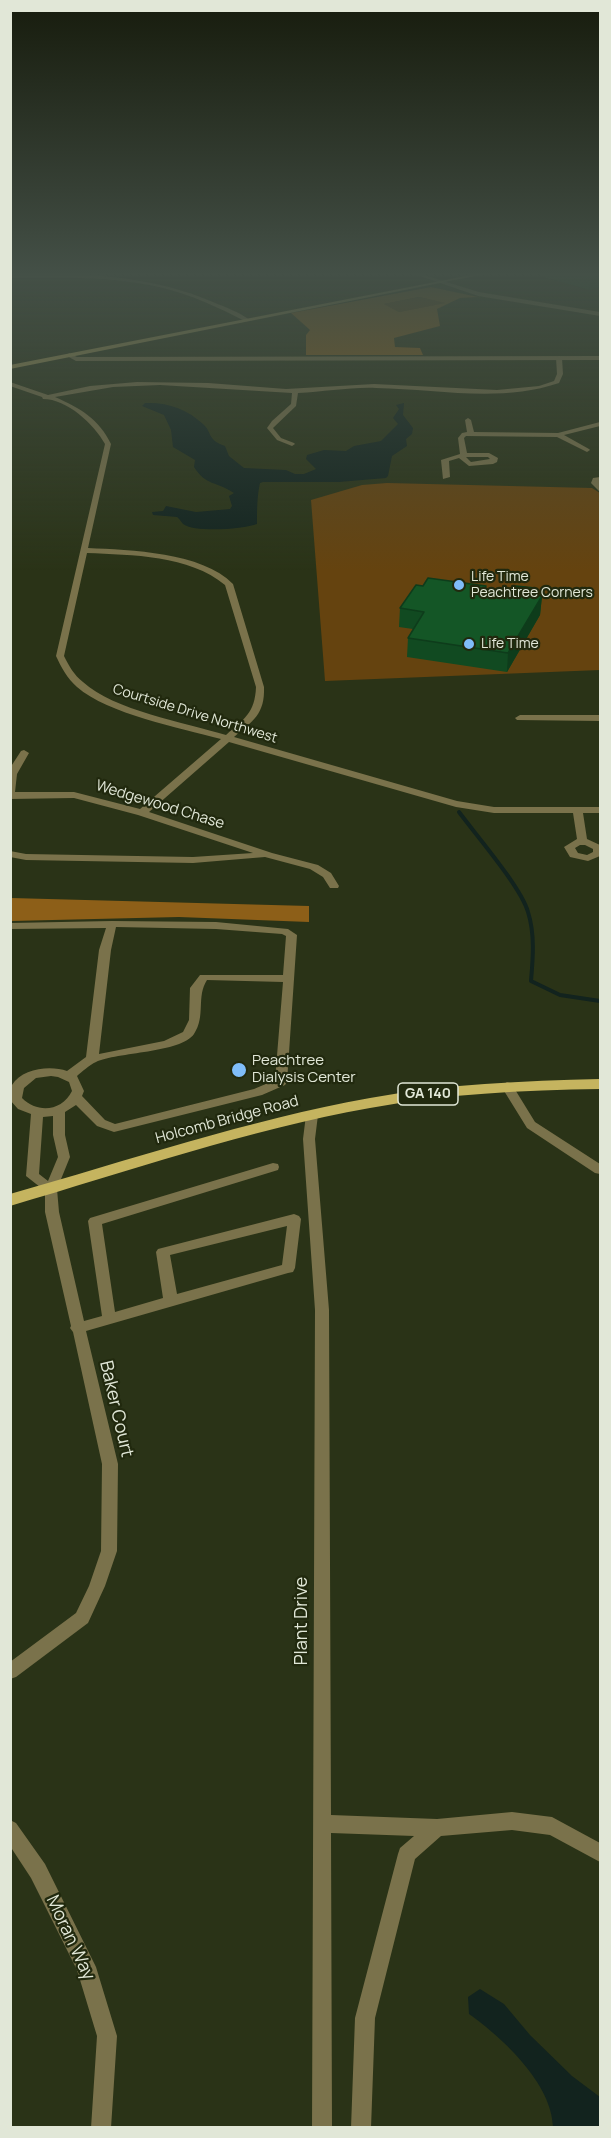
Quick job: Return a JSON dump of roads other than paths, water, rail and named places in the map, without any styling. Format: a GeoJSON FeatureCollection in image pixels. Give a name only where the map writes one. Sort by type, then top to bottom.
{"type":"FeatureCollection","features":[{"type":"Feature","properties":{"kind":"main road","name":"Holcomb Bridge Road"},"geometry":{"type":"LineString","coordinates":[[10,1200],[198,1145],[312,1115],[406,1097],[507,1086],[600,1084]]}},
{"type":"Feature","properties":{"kind":"street"},"geometry":{"type":"LineString","coordinates":[[45,398],[71,390],[116,385],[219,386],[295,391],[374,385],[466,392],[537,388],[557,382],[560,372]]}},
{"type":"Feature","properties":{"kind":"street","name":"Courtside Drive Northwest"},"geometry":{"type":"LineString","coordinates":[[10,384],[88,418],[100,429],[108,444],[60,656],[66,672],[79,686],[100,699],[227,739],[456,804],[494,810],[600,810]]}},
{"type":"Feature","properties":{"kind":"street"},"geometry":{"type":"LineString","coordinates":[[292,444],[279,439],[270,428],[294,405],[295,391]]}},
{"type":"Feature","properties":{"kind":"street"},"geometry":{"type":"LineString","coordinates":[[468,420],[471,433]]}},
{"type":"Feature","properties":{"kind":"street"},"geometry":{"type":"LineString","coordinates":[[446,477],[445,460],[463,455],[461,438],[471,433],[558,435],[600,424]]}},
{"type":"Feature","properties":{"kind":"street"},"geometry":{"type":"LineString","coordinates":[[558,435],[587,450]]}},
{"type":"Feature","properties":{"kind":"street"},"geometry":{"type":"LineString","coordinates":[[600,478],[595,483],[600,490]]}},
{"type":"Feature","properties":{"kind":"street"},"geometry":{"type":"LineString","coordinates":[[84,550],[120,552],[191,564],[216,572],[229,584],[260,687],[260,701],[253,716],[142,813]]}},
{"type":"Feature","properties":{"kind":"street"},"geometry":{"type":"LineString","coordinates":[[520,718],[600,718]]}},
{"type":"Feature","properties":{"kind":"street","name":"Wedgewood Chase"},"geometry":{"type":"LineString","coordinates":[[24,753],[12,774],[11,796],[74,795],[142,813],[268,855],[314,867],[327,875],[334,886]]}},
{"type":"Feature","properties":{"kind":"street"},"geometry":{"type":"LineString","coordinates":[[578,810],[582,842]]}},
{"type":"Feature","properties":{"kind":"street"},"geometry":{"type":"LineString","coordinates":[[10,854],[26,857],[193,860],[268,855]]}},
{"type":"Feature","properties":{"kind":"street"},"geometry":{"type":"LineString","coordinates":[[10,926],[112,924],[225,926],[284,932],[292,935],[281,1082],[258,1092],[114,1128],[101,1123],[76,1097]]}},
{"type":"Feature","properties":{"kind":"street"},"geometry":{"type":"LineString","coordinates":[[92,1059],[105,950],[112,924]]}},
{"type":"Feature","properties":{"kind":"street"},"geometry":{"type":"LineString","coordinates":[[69,1076],[92,1059],[167,1044],[188,1035],[195,1020],[196,988],[204,977],[289,979]]}},
{"type":"Feature","properties":{"kind":"street"},"geometry":{"type":"LineString","coordinates":[[42,1073],[61,1073],[69,1076],[77,1085],[76,1097],[58,1111],[37,1113],[27,1110],[16,1099],[14,1086],[42,1073]]}},
{"type":"Feature","properties":{"kind":"street"},"geometry":{"type":"LineString","coordinates":[[507,1086],[531,1125],[600,1170]]}},
{"type":"Feature","properties":{"kind":"street"},"geometry":{"type":"LineString","coordinates":[[37,1113],[32,1176],[51,1189],[64,1157],[59,1135],[58,1111]]}},
{"type":"Feature","properties":{"kind":"street","name":"Plant Drive"},"geometry":{"type":"LineString","coordinates":[[312,1115],[309,1139],[322,1310],[322,2127]]}},
{"type":"Feature","properties":{"kind":"street"},"geometry":{"type":"LineString","coordinates":[[109,1320],[95,1221],[273,1167]]}},
{"type":"Feature","properties":{"kind":"street","name":"Baker Court"},"geometry":{"type":"LineString","coordinates":[[10,1672],[82,1618],[97,1586],[109,1551],[110,1464],[52,1212],[51,1189]]}},
{"type":"Feature","properties":{"kind":"street"},"geometry":{"type":"LineString","coordinates":[[77,1328],[109,1320],[171,1302],[288,1268],[294,1218],[163,1252],[171,1302]]}},
{"type":"Feature","properties":{"kind":"street"},"geometry":{"type":"LineString","coordinates":[[322,1824],[437,1828],[512,1821],[552,1826],[600,1853]]}},
{"type":"Feature","properties":{"kind":"street"},"geometry":{"type":"LineString","coordinates":[[361,2127],[365,2018],[407,1854],[437,1828]]}},
{"type":"Feature","properties":{"kind":"street","name":"Moran Way"},"geometry":{"type":"LineString","coordinates":[[10,1829],[38,1871],[86,1967],[107,2036],[102,2127]]}},
{"type":"Feature","properties":{"kind":"water"},"geometry":{"type":"Polygon","coordinates":[[[145,403],[169,405],[190,414],[206,427],[215,441],[225,446],[229,456],[244,468],[286,470],[295,474],[304,474],[316,469],[306,459],[307,455],[324,450],[346,451],[354,446],[381,441],[398,424],[393,418],[399,409],[396,405],[404,403],[403,415],[413,428],[412,434],[406,439],[407,446],[392,456],[386,478],[339,482],[263,482],[260,483],[258,493],[257,524],[231,529],[208,529],[189,527],[177,517],[153,515],[152,512],[163,511],[166,506],[196,512],[230,509],[232,506],[229,496],[234,493],[198,473],[194,467],[195,460],[173,447],[171,430],[164,415],[142,406],[145,403]]]}},
{"type":"Feature","properties":{"kind":"water"},"geometry":{"type":"Polygon","coordinates":[[[480,1989],[504,2004],[530,2035],[572,2076],[600,2097],[600,2127],[553,2127],[544,2095],[535,2079],[510,2049],[469,2014],[468,1997],[480,1989]]]}},
{"type":"Feature","properties":{"kind":"waterway"},"geometry":{"type":"LineString","coordinates":[[459,812],[508,875],[524,901],[533,937],[531,981],[560,995],[600,1001]]}},
{"type":"Feature","properties":{"kind":"place","name":"Life Time Peachtree Corners"},"geometry":{"type":"Point","coordinates":[459,585]}},
{"type":"Feature","properties":{"kind":"place","name":"Life Time"},"geometry":{"type":"Point","coordinates":[469,644]}},
{"type":"Feature","properties":{"kind":"place","name":"Peachtree Dialysis Center"},"geometry":{"type":"Point","coordinates":[239,1070]}}]}
